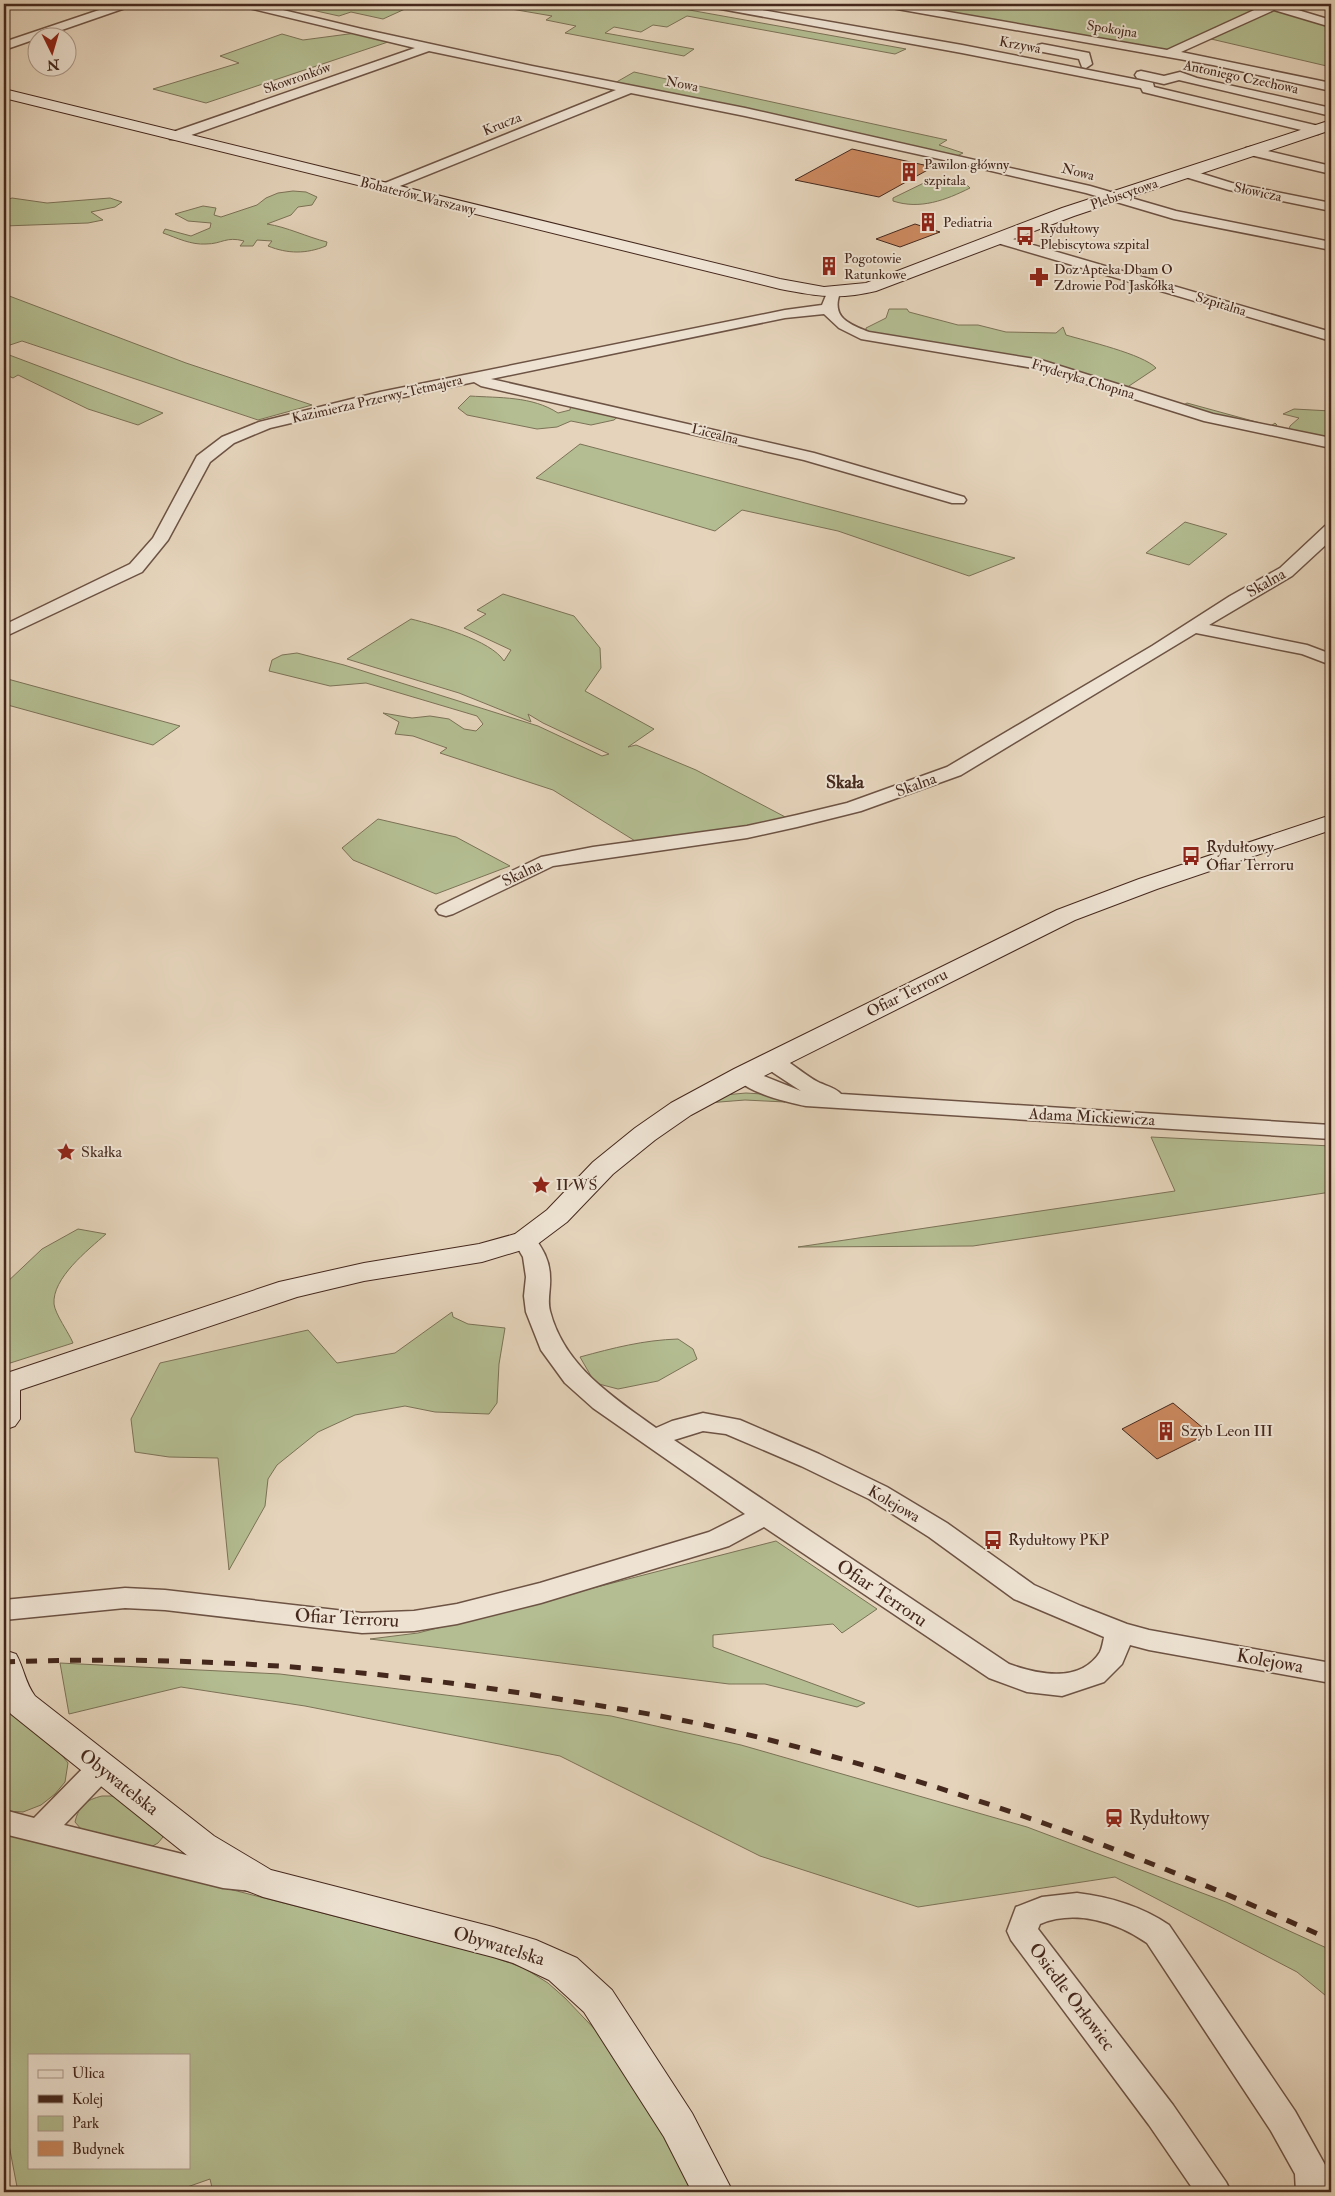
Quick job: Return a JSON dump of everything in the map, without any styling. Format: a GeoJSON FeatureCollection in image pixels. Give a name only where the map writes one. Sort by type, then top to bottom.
{"type":"FeatureCollection","features":[{"type":"Feature","properties":{"kind":"street"},"geometry":{"type":"LineString","coordinates":[[4,46],[127,4]]}},
{"type":"Feature","properties":{"kind":"street","name":"Nowa"},"geometry":{"type":"LineString","coordinates":[[244,4],[429,47],[745,112],[926,152],[1114,197],[1174,215],[1331,246]]}},
{"type":"Feature","properties":{"kind":"street","name":"Krzywa"},"geometry":{"type":"LineString","coordinates":[[710,4],[962,49],[1148,88],[1324,128]]}},
{"type":"Feature","properties":{"kind":"street","name":"Antoniego Czechowa"},"geometry":{"type":"LineString","coordinates":[[749,4],[1086,64],[1164,80],[1180,76],[1331,112]]}},
{"type":"Feature","properties":{"kind":"street","name":"Spokojna"},"geometry":{"type":"LineString","coordinates":[[886,4],[1213,61],[1331,87]]}},
{"type":"Feature","properties":{"kind":"street"},"geometry":{"type":"LineString","coordinates":[[1170,54],[1270,5],[1331,24]]}},
{"type":"Feature","properties":{"kind":"street","name":"Antoniego Czechowa"},"geometry":{"type":"LineString","coordinates":[[1026,45],[1085,56],[1086,64]]}},
{"type":"Feature","properties":{"kind":"street","name":"Skowronków"},"geometry":{"type":"LineString","coordinates":[[175,136],[429,47]]}},
{"type":"Feature","properties":{"kind":"street"},"geometry":{"type":"LineString","coordinates":[[1180,76],[1213,61]]}},
{"type":"Feature","properties":{"kind":"street"},"geometry":{"type":"LineString","coordinates":[[1134,96],[1164,80]]}},
{"type":"Feature","properties":{"kind":"street","name":"Krucza"},"geometry":{"type":"LineString","coordinates":[[385,188],[630,89]]}},
{"type":"Feature","properties":{"kind":"street","name":"Bohaterów Warszawy"},"geometry":{"type":"LineString","coordinates":[[4,94],[780,284],[816,291],[831,301]]}},
{"type":"Feature","properties":{"kind":"street","name":"Plebiscytowa"},"geometry":{"type":"LineString","coordinates":[[831,301],[1114,197],[1324,128]]}},
{"type":"Feature","properties":{"kind":"street"},"geometry":{"type":"LineString","coordinates":[[1266,132],[1289,139]]}},
{"type":"Feature","properties":{"kind":"street"},"geometry":{"type":"LineString","coordinates":[[1252,152],[1331,170]]}},
{"type":"Feature","properties":{"kind":"street","name":"Słowicza"},"geometry":{"type":"LineString","coordinates":[[1187,173],[1229,186],[1331,207]]}},
{"type":"Feature","properties":{"kind":"street","name":"Szpitalna"},"geometry":{"type":"LineString","coordinates":[[992,241],[1099,276],[1110,272],[1331,337]]}},
{"type":"Feature","properties":{"kind":"street","name":"Kazimierza Przerwy-Tetmajera"},"geometry":{"type":"LineString","coordinates":[[4,632],[136,568],[160,540],[202,459],[228,440],[265,425],[323,410],[470,378],[786,314],[831,301]]}},
{"type":"Feature","properties":{"kind":"street","name":"Fryderyka Chopina"},"geometry":{"type":"LineString","coordinates":[[831,301],[838,320],[850,329],[866,336],[1041,365],[1210,418],[1331,443]]}},
{"type":"Feature","properties":{"kind":"street","name":"Licealna"},"geometry":{"type":"LineString","coordinates":[[470,378],[808,456],[958,500]]}},
{"type":"Feature","properties":{"kind":"street","name":"Skalna"},"geometry":{"type":"LineString","coordinates":[[446,910],[548,861],[592,853],[747,832],[854,808],[954,771],[1017,735],[1158,650],[1192,627],[1286,572],[1331,530]]}},
{"type":"Feature","properties":{"kind":"street"},"geometry":{"type":"LineString","coordinates":[[1192,627],[1307,650],[1331,660]]}},
{"type":"Feature","properties":{"kind":"street","name":"Ofiar Terroru"},"geometry":{"type":"LineString","coordinates":[[4,1418],[4,1384],[300,1286],[372,1271],[482,1253],[525,1240],[557,1216],[602,1168],[645,1134],[681,1109],[744,1074],[1066,915],[1148,884],[1331,822]]}},
{"type":"Feature","properties":{"kind":"street","name":"Adama Mickiewicza"},"geometry":{"type":"LineString","coordinates":[[771,1061],[810,1087],[853,1102]]}},
{"type":"Feature","properties":{"kind":"street","name":"Adama Mickiewicza"},"geometry":{"type":"LineString","coordinates":[[744,1074],[760,1084],[792,1096],[853,1102],[1331,1132]]}},
{"type":"Feature","properties":{"kind":"street","name":"Ofiar Terroru"},"geometry":{"type":"LineString","coordinates":[[525,1240],[535,1257],[538,1277],[536,1296],[538,1312],[554,1350],[581,1383],[602,1402],[654,1439],[999,1671],[1027,1682],[1062,1685],[1094,1676],[1112,1657],[1120,1632]]}},
{"type":"Feature","properties":{"kind":"street","name":"Kolejowa"},"geometry":{"type":"LineString","coordinates":[[654,1439],[681,1426],[703,1422],[730,1426],[810,1460],[878,1493],[938,1530],[1024,1592],[1071,1613],[1120,1632],[1149,1640],[1331,1673]]}},
{"type":"Feature","properties":{"kind":"street","name":"Ofiar Terroru"},"geometry":{"type":"LineString","coordinates":[[4,1610],[125,1598],[165,1600],[362,1622],[414,1621],[456,1614],[541,1593],[719,1539],[765,1515]]}},
{"type":"Feature","properties":{"kind":"street","name":"Obywatelska"},"geometry":{"type":"LineString","coordinates":[[4,1663],[12,1692],[23,1705],[201,1846],[258,1880],[276,1887],[523,1950],[562,1969],[598,2001],[678,2125],[713,2192]]}},
{"type":"Feature","properties":{"kind":"street"},"geometry":{"type":"LineString","coordinates":[[40,1831],[101,1768]]}},
{"type":"Feature","properties":{"kind":"street","name":"Obywatelska"},"geometry":{"type":"LineString","coordinates":[[4,1822],[223,1876],[258,1880]]}},
{"type":"Feature","properties":{"kind":"street","name":"Osiedle Orłowiec"},"geometry":{"type":"LineString","coordinates":[[1214,2192],[1161,2115],[1022,1931],[1027,1916],[1039,1909],[1057,1906],[1088,1907],[1130,1916],[1145,1923],[1158,1934],[1282,2121],[1312,2172],[1313,2192]]}},
{"type":"Feature","properties":{"kind":"green space"},"geometry":{"type":"Polygon","coordinates":[[[285,4],[416,4],[383,19],[351,12],[339,16],[285,4]]]}},
{"type":"Feature","properties":{"kind":"green space"},"geometry":{"type":"Polygon","coordinates":[[[482,4],[656,4],[906,49],[895,54],[687,16],[667,27],[653,25],[641,32],[614,27],[605,33],[694,49],[684,56],[565,33],[576,26],[546,20],[552,16],[482,4]]]}},
{"type":"Feature","properties":{"kind":"green space"},"geometry":{"type":"Polygon","coordinates":[[[903,4],[1259,4],[1268,6],[1166,51],[903,4]]]}},
{"type":"Feature","properties":{"kind":"green space"},"geometry":{"type":"Polygon","coordinates":[[[1275,9],[1331,25],[1331,67],[1211,39],[1275,9]]]}},
{"type":"Feature","properties":{"kind":"green space"},"geometry":{"type":"Polygon","coordinates":[[[356,33],[391,41],[206,103],[153,89],[239,63],[220,56],[282,34],[303,40],[356,33]]]}},
{"type":"Feature","properties":{"kind":"green space"},"geometry":{"type":"Polygon","coordinates":[[[634,72],[947,140],[939,145],[963,153],[955,157],[613,84],[634,72]]]}},
{"type":"Feature","properties":{"kind":"green space"},"geometry":{"type":"Polygon","coordinates":[[[946,179],[962,182],[970,188],[942,200],[923,204],[903,204],[893,201],[893,198],[930,180],[946,179]]]}},
{"type":"Feature","properties":{"kind":"green space"},"geometry":{"type":"Polygon","coordinates":[[[306,192],[317,197],[312,205],[298,207],[291,215],[267,224],[327,242],[326,246],[304,252],[290,252],[268,246],[272,241],[257,240],[253,246],[240,246],[244,241],[233,239],[211,244],[200,244],[184,241],[163,233],[165,229],[191,236],[210,228],[211,223],[188,221],[175,214],[203,206],[216,208],[214,215],[221,217],[257,205],[266,198],[278,193],[306,192]]]}},
{"type":"Feature","properties":{"kind":"green space"},"geometry":{"type":"Polygon","coordinates":[[[12,198],[47,203],[110,198],[122,202],[115,207],[91,212],[103,220],[88,223],[4,226],[4,201],[12,198]]]}},
{"type":"Feature","properties":{"kind":"green space"},"geometry":{"type":"Polygon","coordinates":[[[4,294],[186,363],[312,405],[258,420],[22,341],[4,347],[4,294]]]}},
{"type":"Feature","properties":{"kind":"green space"},"geometry":{"type":"Polygon","coordinates":[[[889,309],[907,309],[909,312],[958,325],[978,325],[1006,332],[1056,333],[1063,327],[1066,335],[1127,353],[1156,368],[1126,388],[1060,366],[866,331],[866,328],[886,318],[889,309]]]}},
{"type":"Feature","properties":{"kind":"green space"},"geometry":{"type":"Polygon","coordinates":[[[4,353],[163,413],[138,425],[88,409],[18,375],[13,378],[4,374],[4,353]]]}},
{"type":"Feature","properties":{"kind":"green space"},"geometry":{"type":"Polygon","coordinates":[[[470,396],[504,398],[537,403],[558,413],[570,410],[571,403],[621,414],[614,420],[591,425],[571,421],[557,427],[537,429],[467,415],[458,408],[470,396]]]}},
{"type":"Feature","properties":{"kind":"green space"},"geometry":{"type":"Polygon","coordinates":[[[1187,403],[1271,426],[1275,423],[1277,425],[1265,428],[1180,407],[1187,403]]]}},
{"type":"Feature","properties":{"kind":"green space"},"geometry":{"type":"Polygon","coordinates":[[[1294,409],[1331,411],[1331,440],[1292,434],[1289,430],[1290,426],[1299,418],[1283,414],[1294,409]]]}},
{"type":"Feature","properties":{"kind":"green space"},"geometry":{"type":"Polygon","coordinates":[[[580,444],[1015,558],[969,576],[838,531],[742,510],[715,531],[536,478],[580,444]]]}},
{"type":"Feature","properties":{"kind":"green space"},"geometry":{"type":"Polygon","coordinates":[[[1185,522],[1227,534],[1189,565],[1146,553],[1185,522]]]}},
{"type":"Feature","properties":{"kind":"green space"},"geometry":{"type":"Polygon","coordinates":[[[503,594],[574,616],[600,648],[601,668],[585,691],[654,729],[628,747],[636,745],[696,770],[791,820],[640,844],[553,790],[440,753],[447,748],[413,736],[395,734],[399,722],[383,713],[412,718],[430,716],[449,719],[464,729],[476,731],[483,724],[477,716],[366,683],[330,686],[269,671],[272,660],[282,655],[297,653],[344,665],[538,726],[602,756],[609,754],[528,714],[531,722],[459,693],[347,659],[411,619],[462,634],[487,646],[504,661],[511,650],[464,628],[486,614],[477,610],[503,594]]]}},
{"type":"Feature","properties":{"kind":"green space"},"geometry":{"type":"Polygon","coordinates":[[[4,678],[180,726],[153,745],[4,704],[4,678]]]}},
{"type":"Feature","properties":{"kind":"green space"},"geometry":{"type":"Polygon","coordinates":[[[378,819],[456,837],[510,866],[436,894],[353,860],[342,848],[378,819]]]}},
{"type":"Feature","properties":{"kind":"green space"},"geometry":{"type":"Polygon","coordinates":[[[762,1094],[785,1102],[745,1100],[707,1103],[724,1095],[762,1094]]]}},
{"type":"Feature","properties":{"kind":"green space"},"geometry":{"type":"Polygon","coordinates":[[[1151,1137],[1331,1146],[1331,1192],[973,1246],[798,1247],[1175,1191],[1151,1137]]]}},
{"type":"Feature","properties":{"kind":"green space"},"geometry":{"type":"Polygon","coordinates":[[[78,1229],[106,1234],[72,1265],[59,1284],[55,1294],[55,1308],[73,1343],[4,1365],[4,1285],[42,1249],[78,1229]]]}},
{"type":"Feature","properties":{"kind":"green space"},"geometry":{"type":"Polygon","coordinates":[[[452,1312],[453,1317],[468,1324],[505,1328],[499,1364],[497,1403],[489,1414],[435,1412],[405,1406],[355,1415],[318,1432],[277,1465],[268,1479],[265,1506],[229,1570],[218,1458],[169,1457],[135,1452],[131,1419],[160,1363],[308,1330],[337,1363],[395,1353],[452,1312]]]}},
{"type":"Feature","properties":{"kind":"green space"},"geometry":{"type":"Polygon","coordinates":[[[678,1339],[693,1349],[697,1359],[658,1381],[618,1389],[595,1383],[580,1357],[641,1343],[678,1339]]]}},
{"type":"Feature","properties":{"kind":"green space"},"geometry":{"type":"Polygon","coordinates":[[[776,1541],[877,1609],[842,1633],[833,1624],[713,1635],[713,1647],[865,1703],[857,1707],[765,1684],[729,1684],[370,1639],[418,1633],[776,1541]]]}},
{"type":"Feature","properties":{"kind":"green space"},"geometry":{"type":"Polygon","coordinates":[[[60,1663],[280,1674],[611,1716],[741,1745],[1027,1827],[1226,1902],[1331,1950],[1331,2000],[1297,1972],[1115,1877],[918,1907],[760,1856],[560,1756],[305,1706],[181,1687],[69,1714],[60,1663]]]}},
{"type":"Feature","properties":{"kind":"green space"},"geometry":{"type":"Polygon","coordinates":[[[4,1708],[58,1750],[68,1763],[65,1782],[55,1794],[41,1805],[23,1812],[4,1811],[4,1708]]]}},
{"type":"Feature","properties":{"kind":"green space"},"geometry":{"type":"Polygon","coordinates":[[[102,1796],[117,1796],[162,1830],[163,1837],[158,1843],[149,1848],[81,1829],[75,1822],[81,1807],[92,1799],[102,1796]]]}},
{"type":"Feature","properties":{"kind":"green space"},"geometry":{"type":"Polygon","coordinates":[[[4,1833],[109,1858],[493,1957],[524,1968],[548,1983],[565,1998],[605,2040],[699,2192],[213,2192],[210,2179],[173,2192],[18,2192],[4,2119],[4,1833]]]}},
{"type":"Feature","properties":{"kind":"building"},"geometry":{"type":"Polygon","coordinates":[[[852,149],[933,167],[879,197],[795,180],[852,149]]]}},
{"type":"Feature","properties":{"kind":"building"},"geometry":{"type":"Polygon","coordinates":[[[915,224],[940,232],[900,247],[876,239],[915,224]]]}},
{"type":"Feature","properties":{"kind":"building","name":"Szyb Leon III"},"geometry":{"type":"Polygon","coordinates":[[[1173,1403],[1209,1433],[1157,1459],[1122,1429],[1173,1403]]]}},
{"type":"Feature","properties":{"kind":"railway"},"geometry":{"type":"LineString","coordinates":[[4,1662],[73,1660],[211,1662],[347,1672],[484,1688],[694,1723],[817,1752],[967,1797],[1041,1822],[1187,1878],[1331,1940]]}},
{"type":"Feature","properties":{"kind":"place","name":"Pawilon główny szpitala"},"geometry":{"type":"Point","coordinates":[909,172]}},
{"type":"Feature","properties":{"kind":"place","name":"Pediatria"},"geometry":{"type":"Point","coordinates":[928,222]}},
{"type":"Feature","properties":{"kind":"place","name":"Rydułtowy Plebiscytowa szpital"},"geometry":{"type":"Point","coordinates":[1025,236]}},
{"type":"Feature","properties":{"kind":"place","name":"Pogotowie Ratunkowe"},"geometry":{"type":"Point","coordinates":[829,266]}},
{"type":"Feature","properties":{"kind":"place","name":"Doz Apteka Dbam O Zdrowie Pod Jaskółką"},"geometry":{"type":"Point","coordinates":[1039,277]}},
{"type":"Feature","properties":{"kind":"place","name":"Rydułtowy Ofiar Terroru"},"geometry":{"type":"Point","coordinates":[1191,856]}},
{"type":"Feature","properties":{"kind":"place","name":"Skałka"},"geometry":{"type":"Point","coordinates":[66,1152]}},
{"type":"Feature","properties":{"kind":"place","name":"II WŚ"},"geometry":{"type":"Point","coordinates":[541,1185]}},
{"type":"Feature","properties":{"kind":"place","name":"Szyb Leon III"},"geometry":{"type":"Point","coordinates":[1166,1431]}},
{"type":"Feature","properties":{"kind":"place","name":"Rydułtowy PKP"},"geometry":{"type":"Point","coordinates":[993,1540]}},
{"type":"Feature","properties":{"kind":"place","name":"Rydułtowy"},"geometry":{"type":"Point","coordinates":[1114,1818]}},
{"type":"Feature","properties":{"kind":"district","name":"Skała"},"geometry":{"type":"Point","coordinates":[845,782]}}]}
